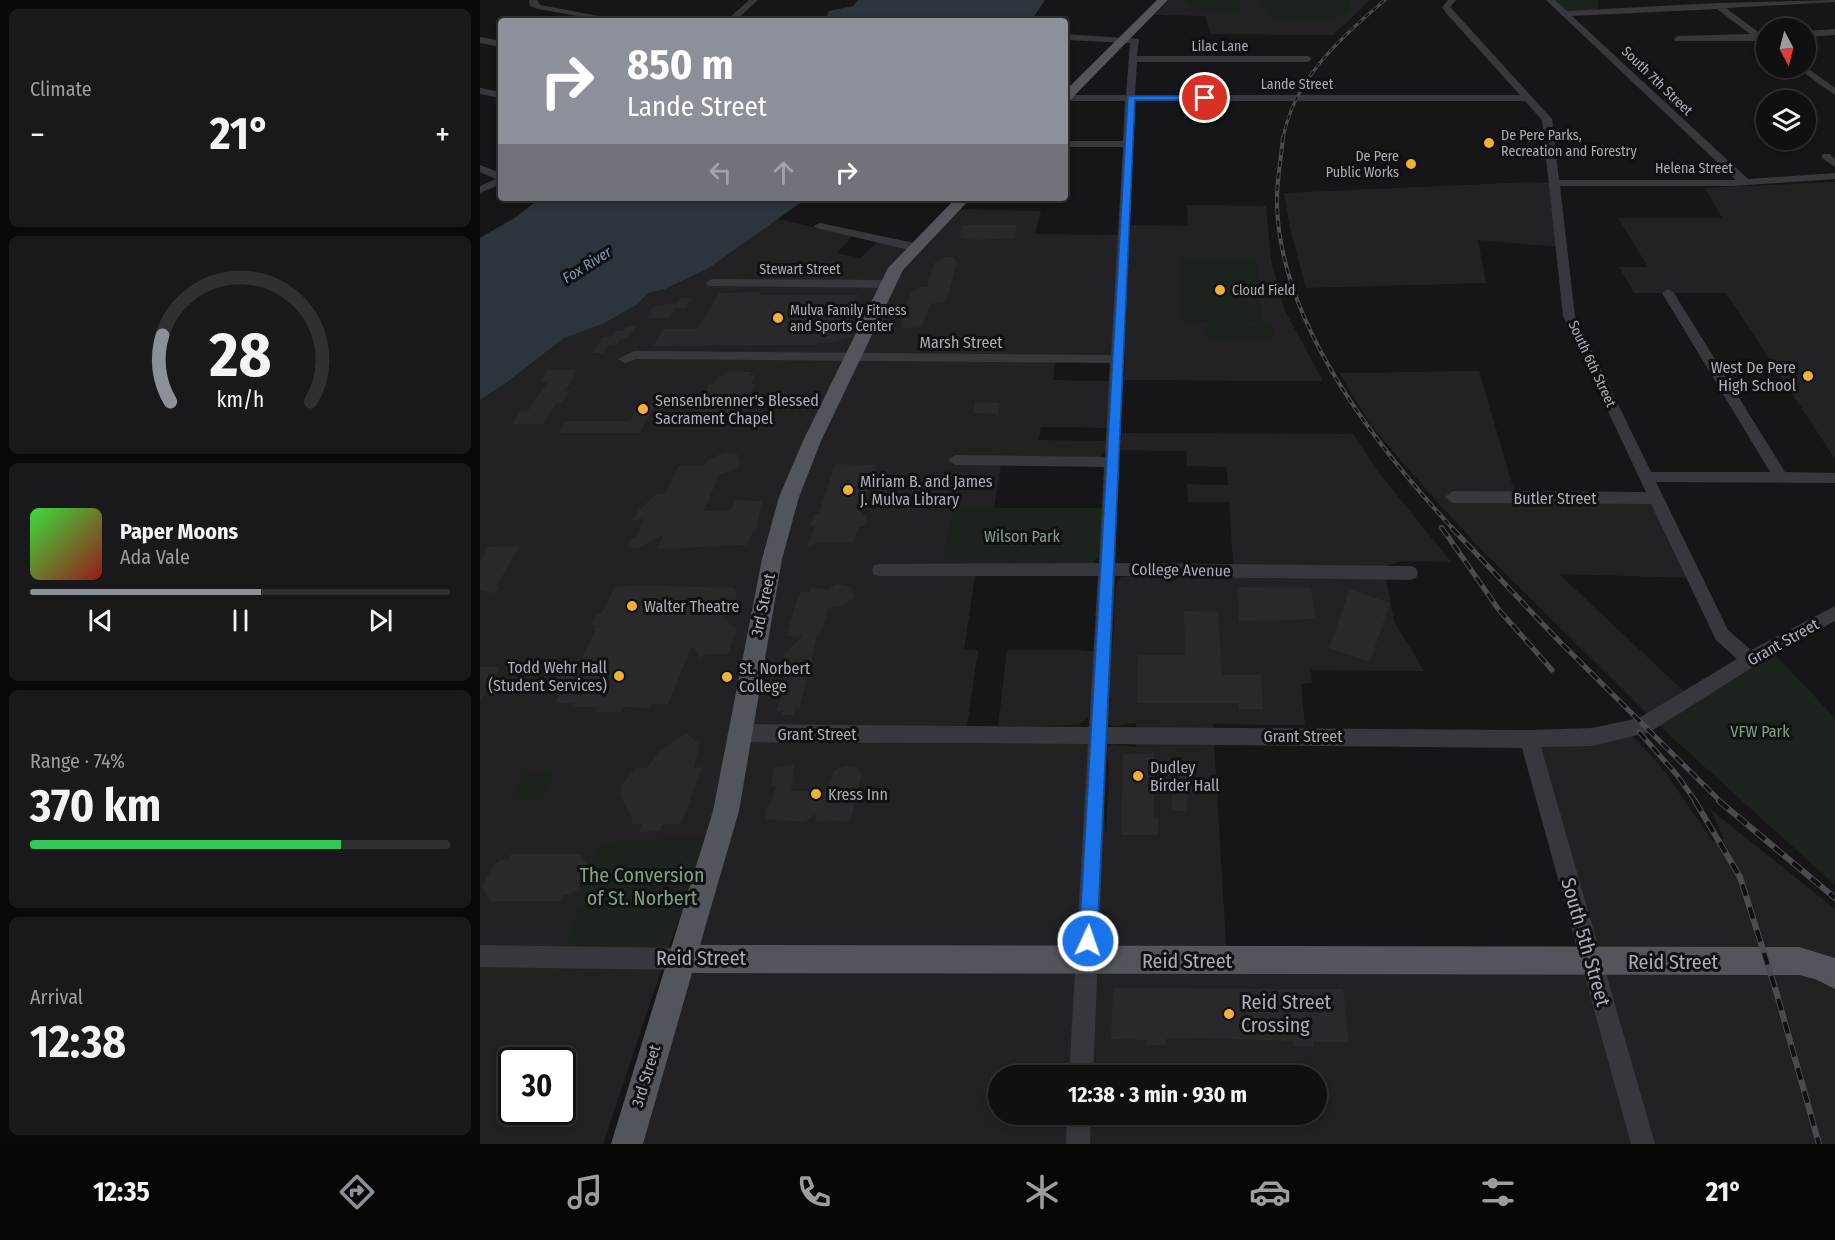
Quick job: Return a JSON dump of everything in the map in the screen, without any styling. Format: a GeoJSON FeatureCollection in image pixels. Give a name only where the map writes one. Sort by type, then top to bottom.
{"type":"FeatureCollection","features":[{"type":"Feature","properties":{"kind":"main road"},"geometry":{"type":"LineString","coordinates":[[1068,96],[1132,46],[1140,23],[1163,0]]}},
{"type":"Feature","properties":{"kind":"main road","name":"3rd Street"},"geometry":{"type":"LineString","coordinates":[[626,1136],[726,811],[772,559],[789,497],[806,455],[896,268],[961,201]]}},
{"type":"Feature","properties":{"kind":"main road","name":"Reid Street"},"geometry":{"type":"LineString","coordinates":[[682,958],[1799,961],[1828,970]]}},
{"type":"Feature","properties":{"kind":"street"},"geometry":{"type":"LineString","coordinates":[[533,0],[533,4],[538,7],[603,18]]}},
{"type":"Feature","properties":{"kind":"street"},"geometry":{"type":"LineString","coordinates":[[733,18],[754,0]]}},
{"type":"Feature","properties":{"kind":"street","name":"South 6th Street"},"geometry":{"type":"LineString","coordinates":[[1452,0],[1446,7],[1449,11],[1547,118],[1569,316],[1722,635],[1750,660]]}},
{"type":"Feature","properties":{"kind":"street","name":"South 7th Street"},"geometry":{"type":"LineString","coordinates":[[1550,0],[1744,183]]}},
{"type":"Feature","properties":{"kind":"street"},"geometry":{"type":"LineString","coordinates":[[1598,0],[1598,12]]}},
{"type":"Feature","properties":{"kind":"street"},"geometry":{"type":"LineString","coordinates":[[1564,14],[1715,3],[1835,0]]}},
{"type":"Feature","properties":{"kind":"street"},"geometry":{"type":"LineString","coordinates":[[1715,3],[1756,32]]}},
{"type":"Feature","properties":{"kind":"street"},"geometry":{"type":"LineString","coordinates":[[1816,34],[1833,33]]}},
{"type":"Feature","properties":{"kind":"street","name":"Lilac Lane"},"geometry":{"type":"LineString","coordinates":[[1068,37],[1132,46],[1308,59]]}},
{"type":"Feature","properties":{"kind":"street"},"geometry":{"type":"LineString","coordinates":[[1682,42],[1756,38]]}},
{"type":"Feature","properties":{"kind":"street"},"geometry":{"type":"LineString","coordinates":[[480,40],[498,43]]}},
{"type":"Feature","properties":{"kind":"street"},"geometry":{"type":"LineString","coordinates":[[1082,1065],[1132,46]]}},
{"type":"Feature","properties":{"kind":"street"},"geometry":{"type":"LineString","coordinates":[[1816,78],[1835,92]]}},
{"type":"Feature","properties":{"kind":"street"},"geometry":{"type":"LineString","coordinates":[[480,92],[498,95]]}},
{"type":"Feature","properties":{"kind":"street","name":"Lande Street"},"geometry":{"type":"LineString","coordinates":[[1068,98],[1528,98]]}},
{"type":"Feature","properties":{"kind":"street"},"geometry":{"type":"LineString","coordinates":[[1068,144],[1128,144]]}},
{"type":"Feature","properties":{"kind":"street"},"geometry":{"type":"LineString","coordinates":[[1826,156],[1835,164]]}},
{"type":"Feature","properties":{"kind":"street"},"geometry":{"type":"LineString","coordinates":[[480,168],[498,177]]}},
{"type":"Feature","properties":{"kind":"street","name":"Helena Street"},"geometry":{"type":"LineString","coordinates":[[1554,183],[1744,183],[1835,176]]}},
{"type":"Feature","properties":{"kind":"street"},"geometry":{"type":"LineString","coordinates":[[480,190],[498,181]]}},
{"type":"Feature","properties":{"kind":"street"},"geometry":{"type":"LineString","coordinates":[[820,226],[914,247]]}},
{"type":"Feature","properties":{"kind":"street","name":"Stewart Street"},"geometry":{"type":"LineString","coordinates":[[712,284],[888,284]]}},
{"type":"Feature","properties":{"kind":"street"},"geometry":{"type":"LineString","coordinates":[[1668,293],[1781,478]]}},
{"type":"Feature","properties":{"kind":"street","name":"Marsh Street"},"geometry":{"type":"LineString","coordinates":[[625,359],[634,355],[1117,359]]}},
{"type":"Feature","properties":{"kind":"street"},"geometry":{"type":"LineString","coordinates":[[955,460],[1112,462]]}},
{"type":"Feature","properties":{"kind":"street"},"geometry":{"type":"LineString","coordinates":[[1646,477],[1835,478]]}},
{"type":"Feature","properties":{"kind":"street","name":"Butler Street"},"geometry":{"type":"LineString","coordinates":[[1453,497],[1656,498]]}},
{"type":"Feature","properties":{"kind":"street","name":"College Avenue"},"geometry":{"type":"LineString","coordinates":[[880,570],[1106,569],[1410,573]]}},
{"type":"Feature","properties":{"kind":"street","name":"Grant Street"},"geometry":{"type":"LineString","coordinates":[[740,733],[1529,739],[1592,737],[1643,726],[1750,660],[1835,613]]}},
{"type":"Feature","properties":{"kind":"street","name":"South 5th Street"},"geometry":{"type":"LineString","coordinates":[[1529,739],[1642,1144]]}},
{"type":"Feature","properties":{"kind":"street","name":"Reid Street"},"geometry":{"type":"LineString","coordinates":[[480,956],[682,958]]}},
{"type":"Feature","properties":{"kind":"street"},"geometry":{"type":"LineString","coordinates":[[1078,1144],[1079,1125]]}},
{"type":"Feature","properties":{"kind":"shaded area"},"geometry":{"type":"Polygon","coordinates":[[[1169,0],[1370,0],[1333,35],[1210,34],[1205,16],[1155,15],[1169,0]]]}},
{"type":"Feature","properties":{"kind":"shaded area"},"geometry":{"type":"Polygon","coordinates":[[[1529,182],[1554,183],[1561,247],[1478,240],[1486,283],[1306,288],[1290,228],[1284,193],[1529,182]]]}},
{"type":"Feature","properties":{"kind":"shaded area","name":"West De Pere High School"},"geometry":{"type":"Polygon","coordinates":[[[1835,182],[1835,459],[1726,293],[1634,293],[1619,267],[1648,267],[1618,218],[1722,218],[1705,188],[1835,182]]]}},
{"type":"Feature","properties":{"kind":"shaded area"},"geometry":{"type":"Polygon","coordinates":[[[1187,205],[1266,206],[1271,260],[1284,309],[1323,381],[1124,380],[1125,355],[1056,355],[1053,380],[1110,381],[1107,428],[1041,427],[1039,440],[1121,441],[1122,433],[1353,434],[1376,469],[1451,562],[1402,561],[1384,567],[1394,621],[1424,671],[1311,670],[1312,683],[1301,684],[1305,725],[1213,724],[1227,961],[1591,962],[1529,739],[1627,730],[1663,769],[1713,842],[1724,839],[1711,810],[1835,909],[1835,1144],[621,1144],[711,835],[672,938],[603,1144],[480,1144],[480,400],[564,338],[603,324],[638,304],[648,293],[665,289],[709,268],[777,219],[852,236],[837,253],[861,258],[877,242],[917,250],[958,209],[1041,211],[1035,234],[1130,235],[1131,225],[1188,226],[1187,205]],[[1106,450],[1101,458],[1002,458],[994,508],[953,508],[975,576],[964,650],[978,650],[967,726],[880,726],[876,743],[997,744],[1099,735],[1106,835],[1109,766],[1106,749],[1112,744],[1136,747],[1136,723],[1115,726],[1108,724],[1107,716],[1111,698],[1091,698],[1089,717],[1079,725],[998,726],[1007,650],[1081,650],[1112,654],[1116,585],[1121,577],[1234,577],[1229,502],[1188,502],[1187,484],[1228,485],[1226,467],[1187,466],[1186,451],[1106,450]]]}},
{"type":"Feature","properties":{"kind":"shaded area"},"geometry":{"type":"Polygon","coordinates":[[[1479,371],[1516,497],[1656,498],[1694,578],[1559,574],[1690,697],[1653,720],[1473,541],[1371,425],[1339,373],[1479,371]]]}},
{"type":"Feature","properties":{"kind":"green space"},"geometry":{"type":"Polygon","coordinates":[[[1184,0],[1240,0],[1240,12],[1203,11],[1189,5],[1184,0]]]}},
{"type":"Feature","properties":{"kind":"green space"},"geometry":{"type":"Polygon","coordinates":[[[1258,0],[1349,0],[1351,7],[1336,17],[1288,19],[1269,17],[1258,0]]]}},
{"type":"Feature","properties":{"kind":"green space"},"geometry":{"type":"Polygon","coordinates":[[[1550,0],[1598,0],[1598,12],[1564,14],[1550,0]]]}},
{"type":"Feature","properties":{"kind":"green space","name":"Cloud Field"},"geometry":{"type":"Polygon","coordinates":[[[1181,258],[1256,258],[1263,323],[1181,322],[1181,258]]]}},
{"type":"Feature","properties":{"kind":"green space"},"geometry":{"type":"Polygon","coordinates":[[[1272,325],[1274,337],[1206,339],[1205,326],[1272,325]]]}},
{"type":"Feature","properties":{"kind":"green space","name":"Wilson Park"},"geometry":{"type":"Polygon","coordinates":[[[953,508],[1103,508],[1099,557],[1092,564],[942,565],[953,508]]]}},
{"type":"Feature","properties":{"kind":"green space","name":"VFW Park"},"geometry":{"type":"Polygon","coordinates":[[[1770,649],[1835,718],[1835,885],[1653,720],[1770,649]]]}},
{"type":"Feature","properties":{"kind":"green space"},"geometry":{"type":"Polygon","coordinates":[[[525,773],[555,773],[542,800],[512,799],[525,773]]]}},
{"type":"Feature","properties":{"kind":"green space","name":"The Conversion of St. Norbert"},"geometry":{"type":"Polygon","coordinates":[[[708,837],[674,932],[665,941],[657,945],[568,946],[577,909],[590,901],[595,888],[582,887],[598,846],[617,841],[708,837]]]}},
{"type":"Feature","properties":{"kind":"water"},"geometry":{"type":"Polygon","coordinates":[[[858,0],[1045,0],[1033,18],[826,18],[829,11],[853,6],[858,0]]]}},
{"type":"Feature","properties":{"kind":"water","name":"Fox River"},"geometry":{"type":"Polygon","coordinates":[[[536,201],[803,201],[709,268],[665,289],[648,293],[638,304],[603,324],[564,338],[480,400],[480,238],[516,217],[536,201]]]}},
{"type":"Feature","properties":{"kind":"building"},"geometry":{"type":"Polygon","coordinates":[[[963,225],[1017,225],[1015,238],[975,240],[959,238],[963,225]]]}},
{"type":"Feature","properties":{"kind":"building"},"geometry":{"type":"Polygon","coordinates":[[[946,257],[954,257],[957,263],[946,302],[930,304],[922,327],[903,329],[901,322],[911,291],[916,291],[918,287],[927,287],[934,263],[946,257]]]}},
{"type":"Feature","properties":{"kind":"building","name":"Mulva Family Fitness and Sports Center"},"geometry":{"type":"Polygon","coordinates":[[[760,292],[759,295],[859,295],[844,332],[854,332],[852,337],[817,345],[653,346],[663,329],[697,329],[719,293],[760,292]]]}},
{"type":"Feature","properties":{"kind":"building"},"geometry":{"type":"Polygon","coordinates":[[[680,298],[692,298],[686,308],[675,308],[669,318],[646,318],[653,307],[677,302],[680,298]]]}},
{"type":"Feature","properties":{"kind":"building"},"geometry":{"type":"Polygon","coordinates":[[[626,326],[636,326],[628,338],[621,338],[616,346],[608,345],[604,353],[592,353],[603,337],[610,337],[615,331],[623,331],[626,326]]]}},
{"type":"Feature","properties":{"kind":"building"},"geometry":{"type":"Polygon","coordinates":[[[548,370],[578,370],[565,391],[570,391],[562,403],[557,403],[543,424],[512,424],[520,412],[527,412],[548,381],[541,382],[548,370]]]}},
{"type":"Feature","properties":{"kind":"building"},"geometry":{"type":"Polygon","coordinates":[[[724,372],[752,372],[750,375],[755,375],[751,384],[755,384],[745,411],[740,411],[737,421],[732,421],[731,424],[701,425],[702,421],[697,422],[701,411],[698,412],[709,384],[714,384],[718,376],[723,376],[724,372]]]}},
{"type":"Feature","properties":{"kind":"building"},"geometry":{"type":"Polygon","coordinates":[[[975,402],[1000,403],[998,414],[973,413],[975,402]]]}},
{"type":"Feature","properties":{"kind":"building"},"geometry":{"type":"Polygon","coordinates":[[[639,405],[655,405],[640,433],[558,433],[565,421],[630,421],[639,405]]]}},
{"type":"Feature","properties":{"kind":"building"},"geometry":{"type":"Polygon","coordinates":[[[725,452],[737,454],[740,463],[733,470],[719,475],[704,511],[731,510],[735,501],[739,500],[762,501],[756,531],[751,535],[747,545],[657,549],[663,535],[637,549],[628,548],[629,541],[637,536],[644,519],[633,520],[638,511],[656,494],[665,494],[678,466],[705,465],[708,460],[725,452]]]}},
{"type":"Feature","properties":{"kind":"building","name":"Miriam B. and James J. Mulva Library"},"geometry":{"type":"Polygon","coordinates":[[[835,464],[877,465],[861,515],[867,515],[864,526],[859,526],[853,542],[816,543],[806,549],[815,526],[810,526],[814,514],[819,514],[835,464]]]}},
{"type":"Feature","properties":{"kind":"building"},"geometry":{"type":"Polygon","coordinates":[[[520,546],[497,585],[500,590],[494,593],[480,591],[480,561],[489,547],[520,546]]]}},
{"type":"Feature","properties":{"kind":"building"},"geometry":{"type":"Polygon","coordinates":[[[836,584],[851,587],[855,597],[842,606],[828,608],[820,636],[817,636],[800,708],[796,708],[794,715],[782,715],[783,711],[777,711],[787,671],[782,671],[785,653],[803,636],[787,636],[797,599],[801,592],[809,592],[812,587],[827,590],[836,584]]]}},
{"type":"Feature","properties":{"kind":"building"},"geometry":{"type":"Polygon","coordinates":[[[638,585],[733,588],[737,592],[735,600],[741,608],[723,618],[737,629],[728,654],[706,654],[700,658],[692,646],[668,704],[650,704],[648,708],[623,707],[621,712],[595,712],[597,707],[572,707],[574,703],[555,703],[562,688],[551,689],[559,673],[570,673],[577,659],[581,659],[596,630],[594,630],[596,625],[591,625],[596,614],[601,614],[615,587],[638,585]]]}},
{"type":"Feature","properties":{"kind":"building"},"geometry":{"type":"Polygon","coordinates":[[[1237,587],[1311,588],[1316,619],[1239,621],[1237,587]]]}},
{"type":"Feature","properties":{"kind":"building"},"geometry":{"type":"Polygon","coordinates":[[[1352,590],[1390,603],[1370,662],[1329,648],[1349,591],[1352,590]]]}},
{"type":"Feature","properties":{"kind":"building"},"geometry":{"type":"Polygon","coordinates":[[[1184,611],[1218,612],[1222,675],[1261,675],[1263,709],[1239,709],[1239,703],[1137,703],[1138,655],[1185,655],[1184,611]]]}},
{"type":"Feature","properties":{"kind":"building"},"geometry":{"type":"Polygon","coordinates":[[[480,667],[499,667],[491,689],[487,689],[480,702],[480,667]]]}},
{"type":"Feature","properties":{"kind":"building"},"geometry":{"type":"Polygon","coordinates":[[[686,733],[699,744],[694,768],[702,767],[681,824],[662,824],[660,831],[639,832],[642,824],[631,824],[633,819],[620,796],[621,786],[636,768],[647,768],[659,751],[686,733]]]}},
{"type":"Feature","properties":{"kind":"building","name":"Dudley Birder Hall"},"geometry":{"type":"Polygon","coordinates":[[[1123,754],[1154,754],[1154,819],[1158,819],[1158,835],[1121,835],[1123,754]]]}},
{"type":"Feature","properties":{"kind":"building","name":"Kress Inn"},"geometry":{"type":"Polygon","coordinates":[[[795,764],[791,791],[826,791],[834,771],[844,766],[854,766],[862,773],[851,818],[846,822],[828,820],[817,822],[815,814],[805,822],[765,819],[766,808],[771,802],[776,785],[771,786],[774,767],[795,764]]]}},
{"type":"Feature","properties":{"kind":"building"},"geometry":{"type":"Polygon","coordinates":[[[1190,764],[1192,792],[1188,792],[1187,811],[1172,811],[1170,765],[1190,764]]]}},
{"type":"Feature","properties":{"kind":"building"},"geometry":{"type":"Polygon","coordinates":[[[511,854],[581,854],[588,866],[578,889],[569,895],[564,895],[561,901],[490,901],[482,887],[493,866],[500,860],[508,860],[511,854]]]}},
{"type":"Feature","properties":{"kind":"building","name":"Reid Street Crossing"},"geometry":{"type":"Polygon","coordinates":[[[1113,988],[1343,989],[1349,1042],[1313,1042],[1313,1047],[1293,1046],[1293,1041],[1201,1038],[1166,1039],[1166,1045],[1147,1045],[1147,1040],[1111,1039],[1113,988]]]}},
{"type":"Feature","properties":{"kind":"railway"},"geometry":{"type":"LineString","coordinates":[[1283,139],[1288,118],[1297,98],[1321,61],[1385,0]]}},
{"type":"Feature","properties":{"kind":"railway"},"geometry":{"type":"LineString","coordinates":[[1283,137],[1277,198],[1283,251],[1295,295],[1314,339],[1365,422],[1394,461],[1454,530]]}},
{"type":"Feature","properties":{"kind":"railway"},"geometry":{"type":"LineString","coordinates":[[1442,528],[1499,610],[1552,670]]}},
{"type":"Feature","properties":{"kind":"railway"},"geometry":{"type":"LineString","coordinates":[[1452,528],[1557,639],[1721,802]]}},
{"type":"Feature","properties":{"kind":"railway"},"geometry":{"type":"LineString","coordinates":[[1639,732],[1677,775],[1696,802]]}},
{"type":"Feature","properties":{"kind":"railway"},"geometry":{"type":"LineString","coordinates":[[1695,801],[1740,877],[1776,991],[1819,1144]]}},
{"type":"Feature","properties":{"kind":"railway"},"geometry":{"type":"LineString","coordinates":[[1719,801],[1835,898]]}},
{"type":"Feature","properties":{"kind":"place","name":"De Pere Parks, Recreation and Forestry"},"geometry":{"type":"Point","coordinates":[1489,143]}},
{"type":"Feature","properties":{"kind":"place","name":"De Pere Public Works"},"geometry":{"type":"Point","coordinates":[1411,164]}},
{"type":"Feature","properties":{"kind":"place","name":"Cloud Field"},"geometry":{"type":"Point","coordinates":[1220,290]}},
{"type":"Feature","properties":{"kind":"place","name":"Mulva Family Fitness and Sports Center"},"geometry":{"type":"Point","coordinates":[778,318]}},
{"type":"Feature","properties":{"kind":"place","name":"West De Pere High School"},"geometry":{"type":"Point","coordinates":[1808,376]}},
{"type":"Feature","properties":{"kind":"place","name":"Sensenbrenner's Blessed Sacrament Chapel"},"geometry":{"type":"Point","coordinates":[643,409]}},
{"type":"Feature","properties":{"kind":"place","name":"Miriam B. and James J. Mulva Library"},"geometry":{"type":"Point","coordinates":[848,490]}},
{"type":"Feature","properties":{"kind":"place","name":"Walter Theatre"},"geometry":{"type":"Point","coordinates":[632,606]}},
{"type":"Feature","properties":{"kind":"place","name":"Todd Wehr Hall (Student Services)"},"geometry":{"type":"Point","coordinates":[619,676]}},
{"type":"Feature","properties":{"kind":"place","name":"St. Norbert College"},"geometry":{"type":"Point","coordinates":[727,677]}},
{"type":"Feature","properties":{"kind":"place","name":"Dudley Birder Hall"},"geometry":{"type":"Point","coordinates":[1138,776]}},
{"type":"Feature","properties":{"kind":"place","name":"Kress Inn"},"geometry":{"type":"Point","coordinates":[816,794]}},
{"type":"Feature","properties":{"kind":"place","name":"Reid Street Crossing"},"geometry":{"type":"Point","coordinates":[1229,1014]}},
{"type":"Feature","properties":{"kind":"route"},"geometry":{"type":"LineString","coordinates":[[1088,941],[1131,98],[1205,98]]}}]}
